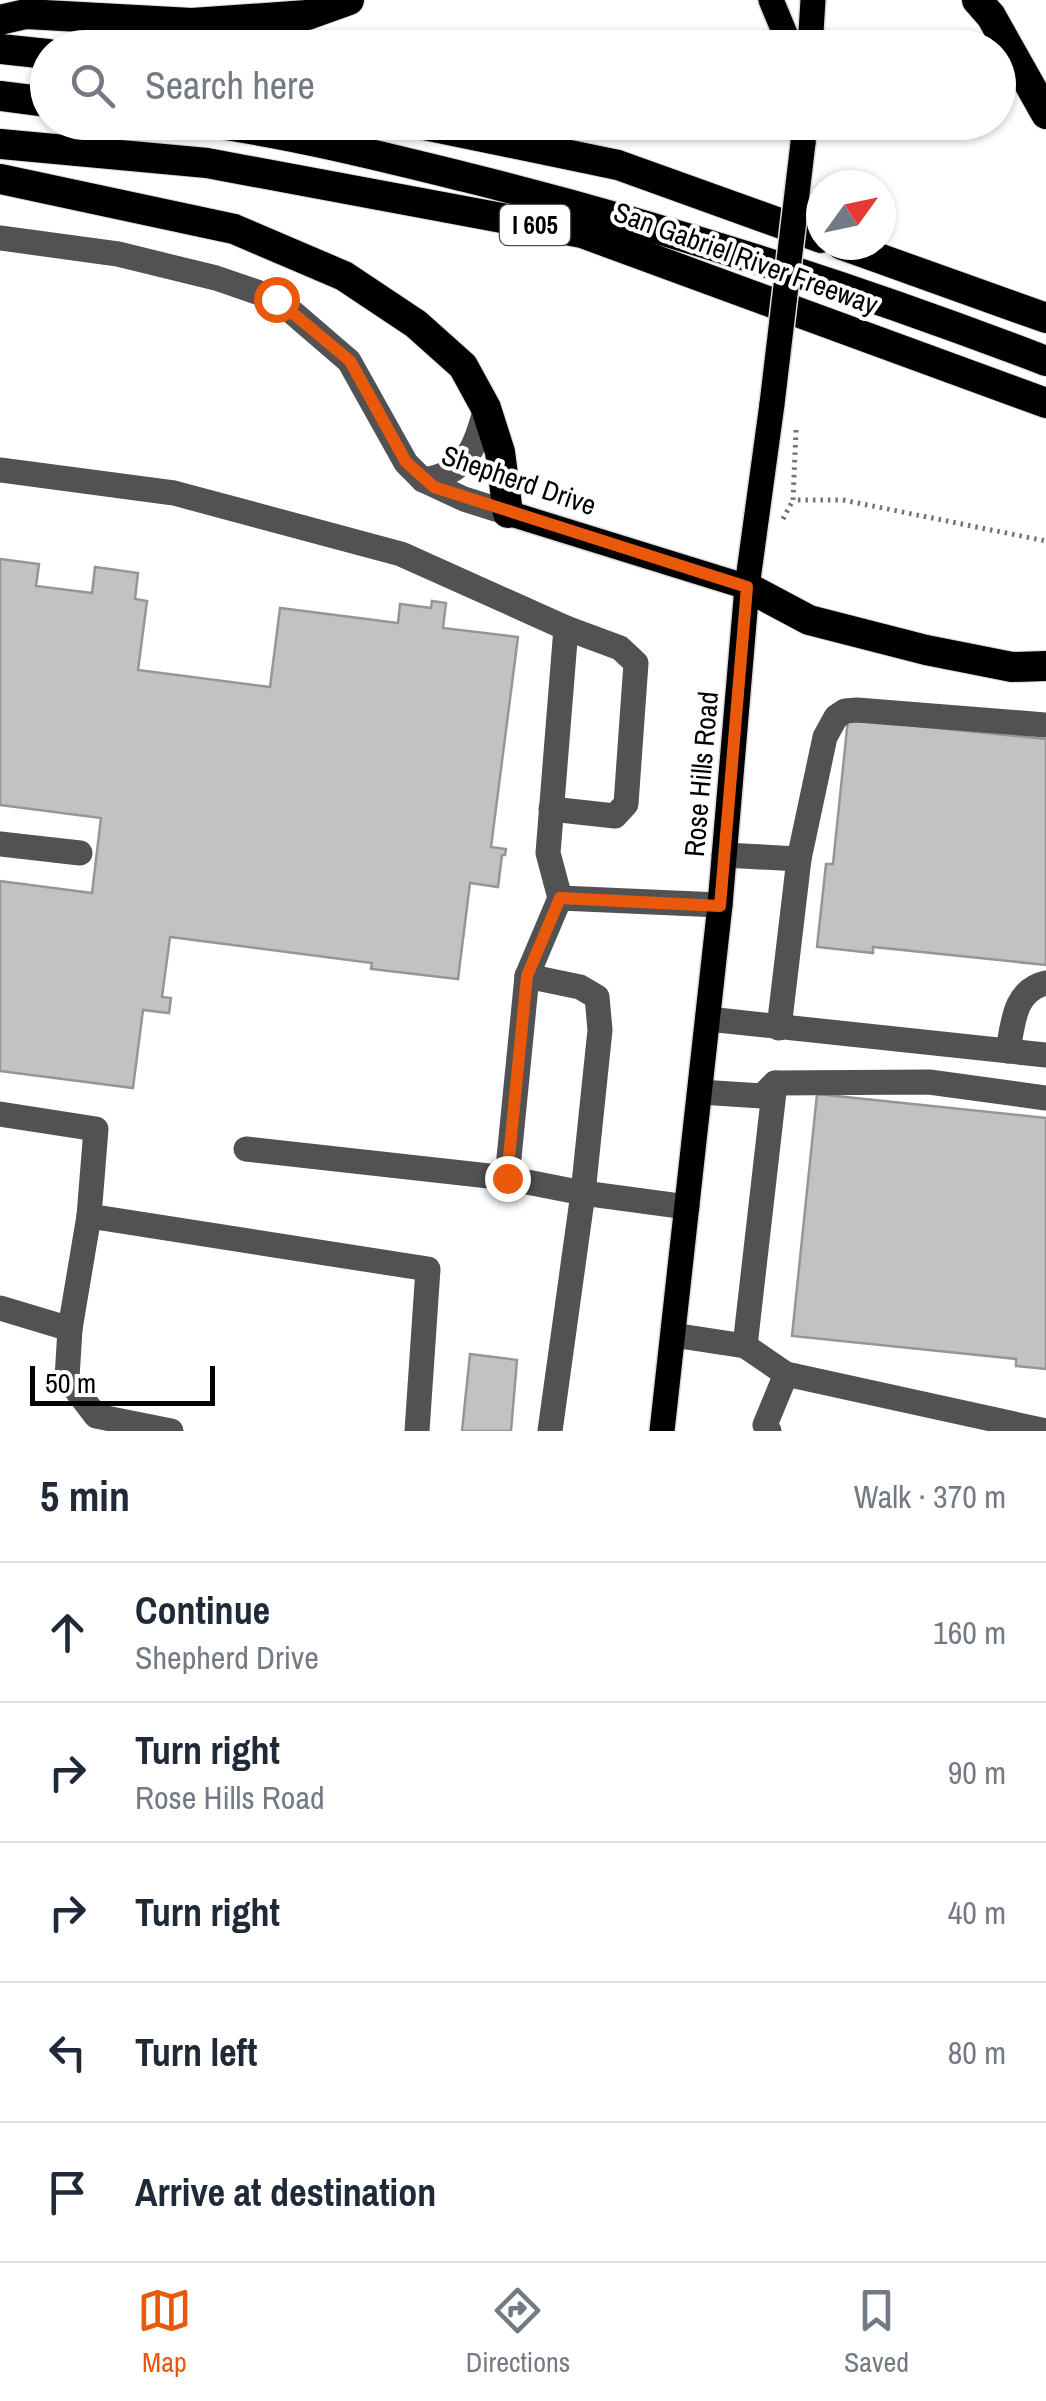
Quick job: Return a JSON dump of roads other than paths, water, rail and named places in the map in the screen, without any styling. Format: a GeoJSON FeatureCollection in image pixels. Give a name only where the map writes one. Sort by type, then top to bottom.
{"type":"FeatureCollection","features":[{"type":"Feature","properties":{"kind":"highway"},"geometry":{"type":"LineString","coordinates":[[0,20],[26,14],[192,23],[307,15],[350,0]]}},
{"type":"Feature","properties":{"kind":"highway"},"geometry":{"type":"LineString","coordinates":[[977,0],[999,30]]}},
{"type":"Feature","properties":{"kind":"highway"},"geometry":{"type":"LineString","coordinates":[[0,49],[30,52]]}},
{"type":"Feature","properties":{"kind":"highway"},"geometry":{"type":"LineString","coordinates":[[1016,61],[1046,114]]}},
{"type":"Feature","properties":{"kind":"highway"},"geometry":{"type":"LineString","coordinates":[[0,79],[30,82]]}},
{"type":"Feature","properties":{"kind":"highway"},"geometry":{"type":"LineString","coordinates":[[0,96],[30,100]]}},
{"type":"Feature","properties":{"kind":"highway"},"geometry":{"type":"LineString","coordinates":[[296,140],[382,157],[654,226],[850,288],[1046,361]]}},
{"type":"Feature","properties":{"kind":"highway","name":"San Gabriel River Freeway"},"geometry":{"type":"LineString","coordinates":[[495,140],[618,166],[806,233]]}},
{"type":"Feature","properties":{"kind":"highway","name":"San Gabriel River Freeway"},"geometry":{"type":"LineString","coordinates":[[0,144],[207,164],[582,233],[1046,403]]}},
{"type":"Feature","properties":{"kind":"highway"},"geometry":{"type":"LineString","coordinates":[[0,180],[234,229],[344,276],[416,324],[463,366],[486,408],[500,452],[508,513]]}},
{"type":"Feature","properties":{"kind":"highway","name":"San Gabriel River Freeway"},"geometry":{"type":"LineString","coordinates":[[884,260],[1046,318]]}},
{"type":"Feature","properties":{"kind":"highway"},"geometry":{"type":"LineString","coordinates":[[747,587],[809,620],[1012,668],[1046,666]]}},
{"type":"Feature","properties":{"kind":"main road"},"geometry":{"type":"LineString","coordinates":[[772,0],[784,30]]}},
{"type":"Feature","properties":{"kind":"main road"},"geometry":{"type":"LineString","coordinates":[[811,30],[813,0]]}},
{"type":"Feature","properties":{"kind":"main road","name":"Rose Hills Road"},"geometry":{"type":"LineString","coordinates":[[662,1431],[720,906],[747,587],[803,140]]}},
{"type":"Feature","properties":{"kind":"main road","name":"Shepherd Drive"},"geometry":{"type":"LineString","coordinates":[[508,513],[747,587]]}},
{"type":"Feature","properties":{"kind":"street","name":"Shepherd Drive"},"geometry":{"type":"LineString","coordinates":[[0,238],[118,254],[216,278],[276,299],[350,361],[406,462],[423,480],[508,513]]}},
{"type":"Feature","properties":{"kind":"street"},"geometry":{"type":"LineString","coordinates":[[423,480],[439,478],[473,451],[486,408]]}},
{"type":"Feature","properties":{"kind":"street"},"geometry":{"type":"LineString","coordinates":[[0,470],[174,493],[402,554],[566,628],[620,648],[636,663],[626,804],[615,816],[551,809]]}},
{"type":"Feature","properties":{"kind":"street"},"geometry":{"type":"LineString","coordinates":[[507,1178],[527,976],[560,898],[548,853],[566,628]]}},
{"type":"Feature","properties":{"kind":"street"},"geometry":{"type":"LineString","coordinates":[[779,1028],[798,859],[825,737],[836,717],[845,711],[1046,725]]}},
{"type":"Feature","properties":{"kind":"street"},"geometry":{"type":"LineString","coordinates":[[0,844],[80,853]]}},
{"type":"Feature","properties":{"kind":"street"},"geometry":{"type":"LineString","coordinates":[[724,855],[798,859]]}},
{"type":"Feature","properties":{"kind":"street"},"geometry":{"type":"LineString","coordinates":[[560,898],[720,906]]}},
{"type":"Feature","properties":{"kind":"street"},"geometry":{"type":"LineString","coordinates":[[527,976],[580,987],[596,998],[600,1030],[583,1193],[550,1431]]}},
{"type":"Feature","properties":{"kind":"street"},"geometry":{"type":"LineString","coordinates":[[1008,1051],[1014,1014],[1021,999],[1030,989],[1046,983]]}},
{"type":"Feature","properties":{"kind":"street"},"geometry":{"type":"LineString","coordinates":[[708,1019],[1046,1055]]}},
{"type":"Feature","properties":{"kind":"street"},"geometry":{"type":"LineString","coordinates":[[700,1092],[762,1096],[775,1083],[928,1082],[1046,1098]]}},
{"type":"Feature","properties":{"kind":"street"},"geometry":{"type":"LineString","coordinates":[[745,1346],[775,1083]]}},
{"type":"Feature","properties":{"kind":"street"},"geometry":{"type":"LineString","coordinates":[[0,1114],[96,1129],[89,1216],[70,1329],[67,1378],[96,1416],[171,1431]]}},
{"type":"Feature","properties":{"kind":"street"},"geometry":{"type":"LineString","coordinates":[[246,1150],[507,1178],[687,1207]]}},
{"type":"Feature","properties":{"kind":"street"},"geometry":{"type":"LineString","coordinates":[[89,1216],[428,1269],[418,1431]]}},
{"type":"Feature","properties":{"kind":"street"},"geometry":{"type":"LineString","coordinates":[[0,1308],[70,1329]]}},
{"type":"Feature","properties":{"kind":"street"},"geometry":{"type":"LineString","coordinates":[[673,1335],[745,1346],[786,1374],[1046,1431]]}},
{"type":"Feature","properties":{"kind":"street"},"geometry":{"type":"LineString","coordinates":[[769,1431],[765,1425],[786,1374]]}}]}
